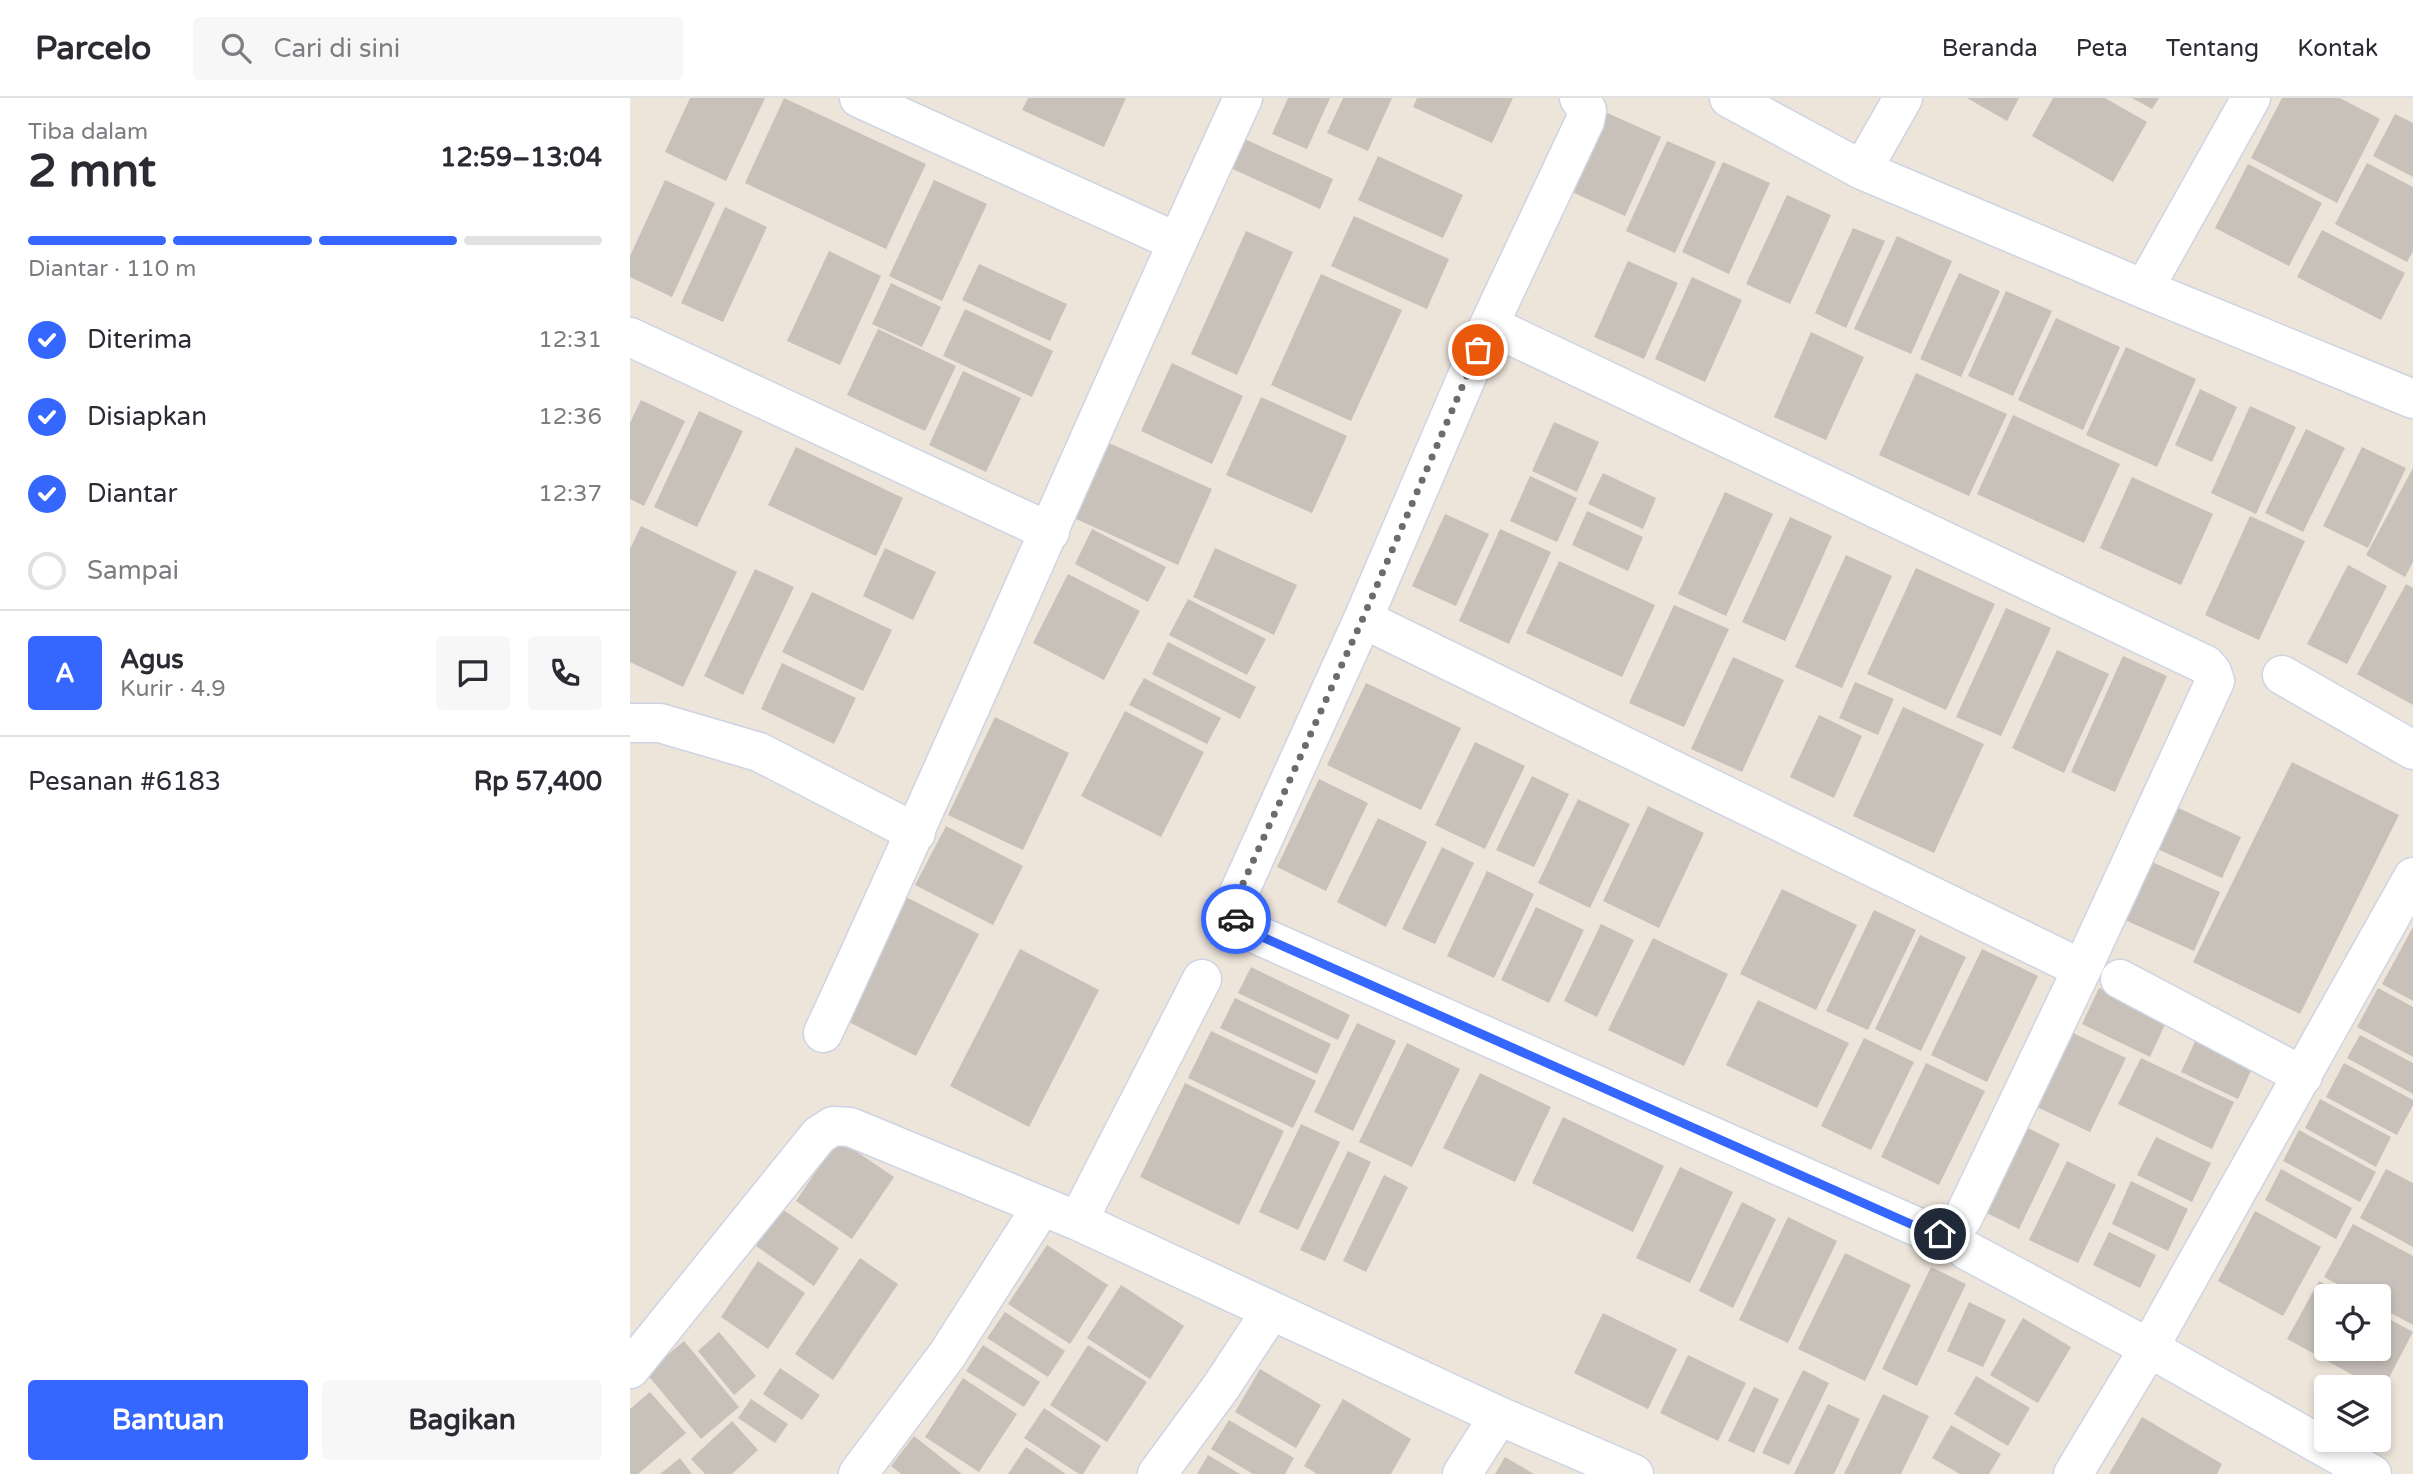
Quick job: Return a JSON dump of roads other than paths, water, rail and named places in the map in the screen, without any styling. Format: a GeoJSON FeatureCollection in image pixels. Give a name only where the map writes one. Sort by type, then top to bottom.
{"type":"FeatureCollection","features":[{"type":"Feature","properties":{"kind":"street"},"geometry":{"type":"LineString","coordinates":[[823,1033],[916,833],[1243,98]]}},
{"type":"Feature","properties":{"kind":"street"},"geometry":{"type":"LineString","coordinates":[[1489,325],[2209,668],[2215,681],[2082,969],[1963,1218],[1948,1233],[1931,1233],[1251,932],[1238,924],[1234,914],[1236,899],[1363,618],[1489,325],[1585,121],[1587,110],[1579,98]]}},
{"type":"Feature","properties":{"kind":"street"},"geometry":{"type":"LineString","coordinates":[[1729,98],[1862,170],[2144,289],[2413,398]]}},
{"type":"Feature","properties":{"kind":"street"},"geometry":{"type":"LineString","coordinates":[[1862,170],[1903,98]]}},
{"type":"Feature","properties":{"kind":"street"},"geometry":{"type":"LineString","coordinates":[[2144,289],[2251,98]]}},
{"type":"Feature","properties":{"kind":"street"},"geometry":{"type":"LineString","coordinates":[[866,100],[1177,242]]}},
{"type":"Feature","properties":{"kind":"street"},"geometry":{"type":"LineString","coordinates":[[630,337],[1050,533]]}},
{"type":"Feature","properties":{"kind":"street"},"geometry":{"type":"LineString","coordinates":[[1363,618],[2082,969]]}},
{"type":"Feature","properties":{"kind":"street"},"geometry":{"type":"LineString","coordinates":[[2283,676],[2413,750]]}},
{"type":"Feature","properties":{"kind":"street"},"geometry":{"type":"LineString","coordinates":[[630,723],[660,723],[759,752],[916,833]]}},
{"type":"Feature","properties":{"kind":"street"},"geometry":{"type":"LineString","coordinates":[[2073,1474],[2149,1348],[2413,877]]}},
{"type":"Feature","properties":{"kind":"street"},"geometry":{"type":"LineString","coordinates":[[1078,1221],[1202,979]]}},
{"type":"Feature","properties":{"kind":"street"},"geometry":{"type":"LineString","coordinates":[[2120,979],[2303,1076]]}},
{"type":"Feature","properties":{"kind":"street"},"geometry":{"type":"LineString","coordinates":[[630,1369],[819,1135],[833,1126],[850,1127],[1078,1221],[1499,1416],[1634,1474]]}},
{"type":"Feature","properties":{"kind":"street"},"geometry":{"type":"LineString","coordinates":[[858,1474],[947,1355],[1042,1206]]}},
{"type":"Feature","properties":{"kind":"street"},"geometry":{"type":"LineString","coordinates":[[1966,1250],[2149,1348],[2372,1474]]}},
{"type":"Feature","properties":{"kind":"street"},"geometry":{"type":"LineString","coordinates":[[1157,1474],[1221,1387],[1271,1311]]}},
{"type":"Feature","properties":{"kind":"street"},"geometry":{"type":"LineString","coordinates":[[1462,1474],[1499,1416]]}}]}
